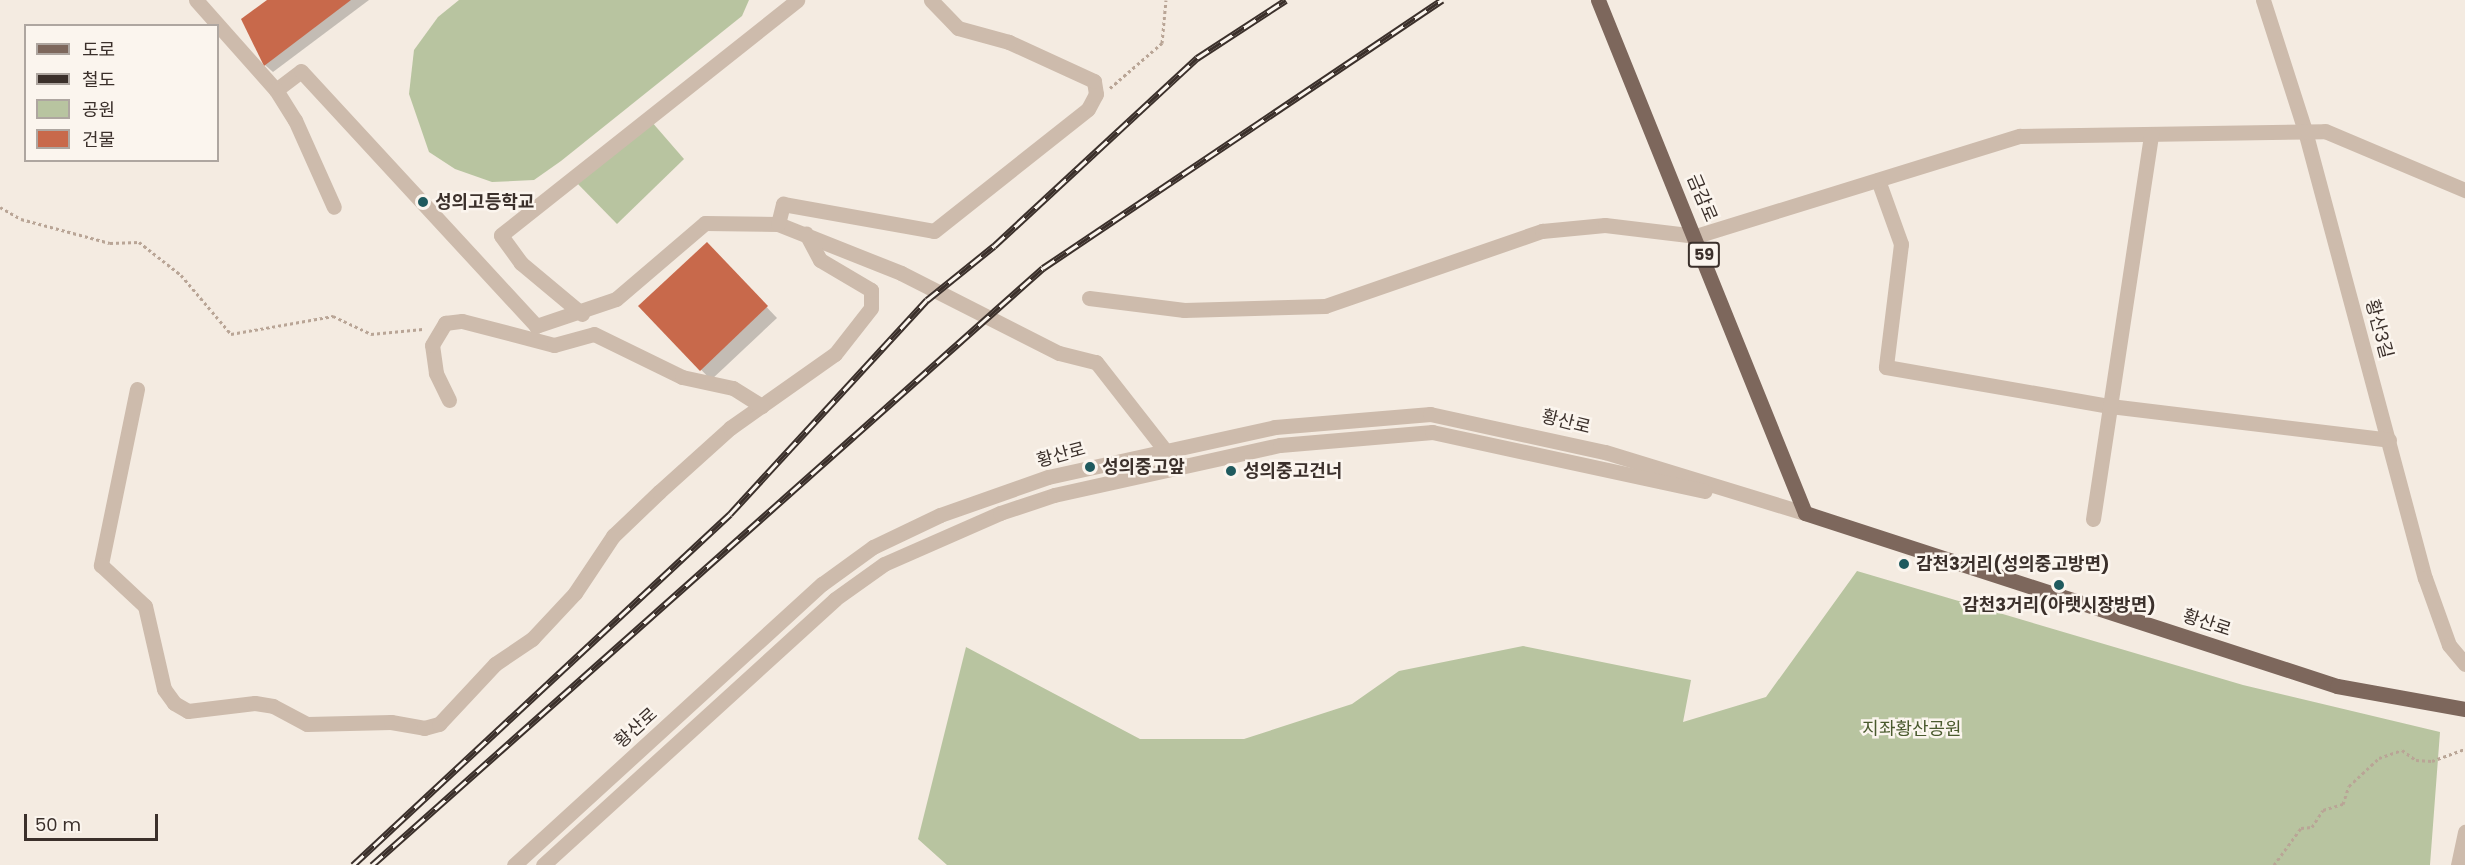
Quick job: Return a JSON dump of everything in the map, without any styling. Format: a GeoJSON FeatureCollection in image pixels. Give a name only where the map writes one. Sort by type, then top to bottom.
{"type":"FeatureCollection","features":[{"type":"Feature","properties":{"kind":"main road","name":"금감로"},"geometry":{"type":"LineString","coordinates":[[1598,0],[1696,236],[1805,513]]}},
{"type":"Feature","properties":{"kind":"main road","name":"황산로"},"geometry":{"type":"LineString","coordinates":[[1805,513],[2337,686],[2465,709]]}},
{"type":"Feature","properties":{"kind":"street"},"geometry":{"type":"LineString","coordinates":[[196,0],[217,24]]}},
{"type":"Feature","properties":{"kind":"street"},"geometry":{"type":"LineString","coordinates":[[582,314],[521,263],[501,235],[797,0]]}},
{"type":"Feature","properties":{"kind":"street"},"geometry":{"type":"LineString","coordinates":[[778,224],[783,204],[934,231],[1088,109],[1096,92],[1094,81],[1080,71],[958,28],[931,0]]}},
{"type":"Feature","properties":{"kind":"street","name":"황산3길"},"geometry":{"type":"LineString","coordinates":[[2263,0],[2305,131],[2425,578],[2449,645],[2465,664]]}},
{"type":"Feature","properties":{"kind":"street"},"geometry":{"type":"LineString","coordinates":[[219,26],[276,90],[296,120],[334,207]]}},
{"type":"Feature","properties":{"kind":"street"},"geometry":{"type":"LineString","coordinates":[[276,90],[302,71],[536,326],[582,314],[616,299],[705,223],[750,220],[778,224],[901,273],[1059,352],[1096,362],[1164,449]]}},
{"type":"Feature","properties":{"kind":"street"},"geometry":{"type":"LineString","coordinates":[[1089,298],[1184,310],[1325,306],[1542,231],[1605,225],[1696,236],[2020,136],[2325,131],[2465,190]]}},
{"type":"Feature","properties":{"kind":"street"},"geometry":{"type":"LineString","coordinates":[[2093,519],[2151,134]]}},
{"type":"Feature","properties":{"kind":"street"},"geometry":{"type":"LineString","coordinates":[[1878,180],[1901,244],[1886,367],[2110,406],[2389,440]]}},
{"type":"Feature","properties":{"kind":"street"},"geometry":{"type":"LineString","coordinates":[[137,389],[101,565],[145,606],[164,689],[174,703],[188,711],[255,703],[273,706],[307,724],[391,722],[424,728],[439,724],[495,664],[532,639],[575,593],[624,524],[762,406],[835,354],[874,299],[862,283],[820,260],[806,234]]}},
{"type":"Feature","properties":{"kind":"street"},"geometry":{"type":"LineString","coordinates":[[449,400],[436,373],[432,345],[445,323],[478,323],[554,345],[594,334],[682,377],[733,388],[762,406]]}},
{"type":"Feature","properties":{"kind":"street","name":"황산로"},"geometry":{"type":"LineString","coordinates":[[514,865],[822,584],[873,547],[940,515],[1038,481],[1164,449],[1275,427],[1430,414],[1605,452],[1805,513]]}},
{"type":"Feature","properties":{"kind":"street","name":"황산로"},"geometry":{"type":"LineString","coordinates":[[543,865],[835,599],[884,564],[943,535],[1054,495],[1280,445],[1432,432],[1805,513]]}},
{"type":"Feature","properties":{"kind":"street"},"geometry":{"type":"LineString","coordinates":[[2458,865],[2465,832]]}},
{"type":"Feature","properties":{"kind":"path"},"geometry":{"type":"LineString","coordinates":[[1096,92],[1113,87],[1162,43],[1166,0]]}},
{"type":"Feature","properties":{"kind":"path"},"geometry":{"type":"LineString","coordinates":[[0,207],[21,219],[110,243],[139,242],[181,275],[231,334],[333,316],[371,334],[445,323]]}},
{"type":"Feature","properties":{"kind":"path"},"geometry":{"type":"LineString","coordinates":[[2274,865],[2301,828],[2312,827],[2323,810],[2343,804],[2349,786],[2379,758],[2402,750],[2416,760],[2432,761],[2465,749]]}},
{"type":"Feature","properties":{"kind":"green space"},"geometry":{"type":"Polygon","coordinates":[[[459,0],[749,0],[742,16],[561,161],[534,180],[492,182],[455,169],[429,152],[409,94],[414,50],[438,17],[459,0]]]}},
{"type":"Feature","properties":{"kind":"green space"},"geometry":{"type":"Polygon","coordinates":[[[651,121],[684,159],[617,224],[576,182],[651,121]]]}},
{"type":"Feature","properties":{"kind":"green space","name":"지좌황산공원"},"geometry":{"type":"Polygon","coordinates":[[[1857,571],[2243,685],[2440,732],[2430,865],[947,865],[918,839],[966,647],[1140,739],[1244,739],[1352,704],[1399,671],[1523,646],[1691,680],[1683,722],[1766,697],[1857,571]]]}},
{"type":"Feature","properties":{"kind":"building"},"geometry":{"type":"Polygon","coordinates":[[[267,0],[351,0],[264,66],[241,19],[267,0]]]}},
{"type":"Feature","properties":{"kind":"building"},"geometry":{"type":"Polygon","coordinates":[[[707,242],[768,306],[700,371],[638,306],[707,242]]]}},
{"type":"Feature","properties":{"kind":"railway"},"geometry":{"type":"LineString","coordinates":[[353,865],[730,514],[927,300],[994,246],[1197,58],[1286,0]]}},
{"type":"Feature","properties":{"kind":"railway"},"geometry":{"type":"LineString","coordinates":[[372,865],[1043,268],[1442,0]]}},
{"type":"Feature","properties":{"kind":"place","name":"성의고등학교"},"geometry":{"type":"Point","coordinates":[423,202]}},
{"type":"Feature","properties":{"kind":"place","name":"성의중고앞"},"geometry":{"type":"Point","coordinates":[1090,467]}},
{"type":"Feature","properties":{"kind":"place","name":"성의중고건너"},"geometry":{"type":"Point","coordinates":[1231,471]}},
{"type":"Feature","properties":{"kind":"place","name":"감천3거리(성의중고방면)"},"geometry":{"type":"Point","coordinates":[1904,564]}},
{"type":"Feature","properties":{"kind":"place","name":"감천3거리(아랫시장방면)"},"geometry":{"type":"Point","coordinates":[2059,585]}}]}
